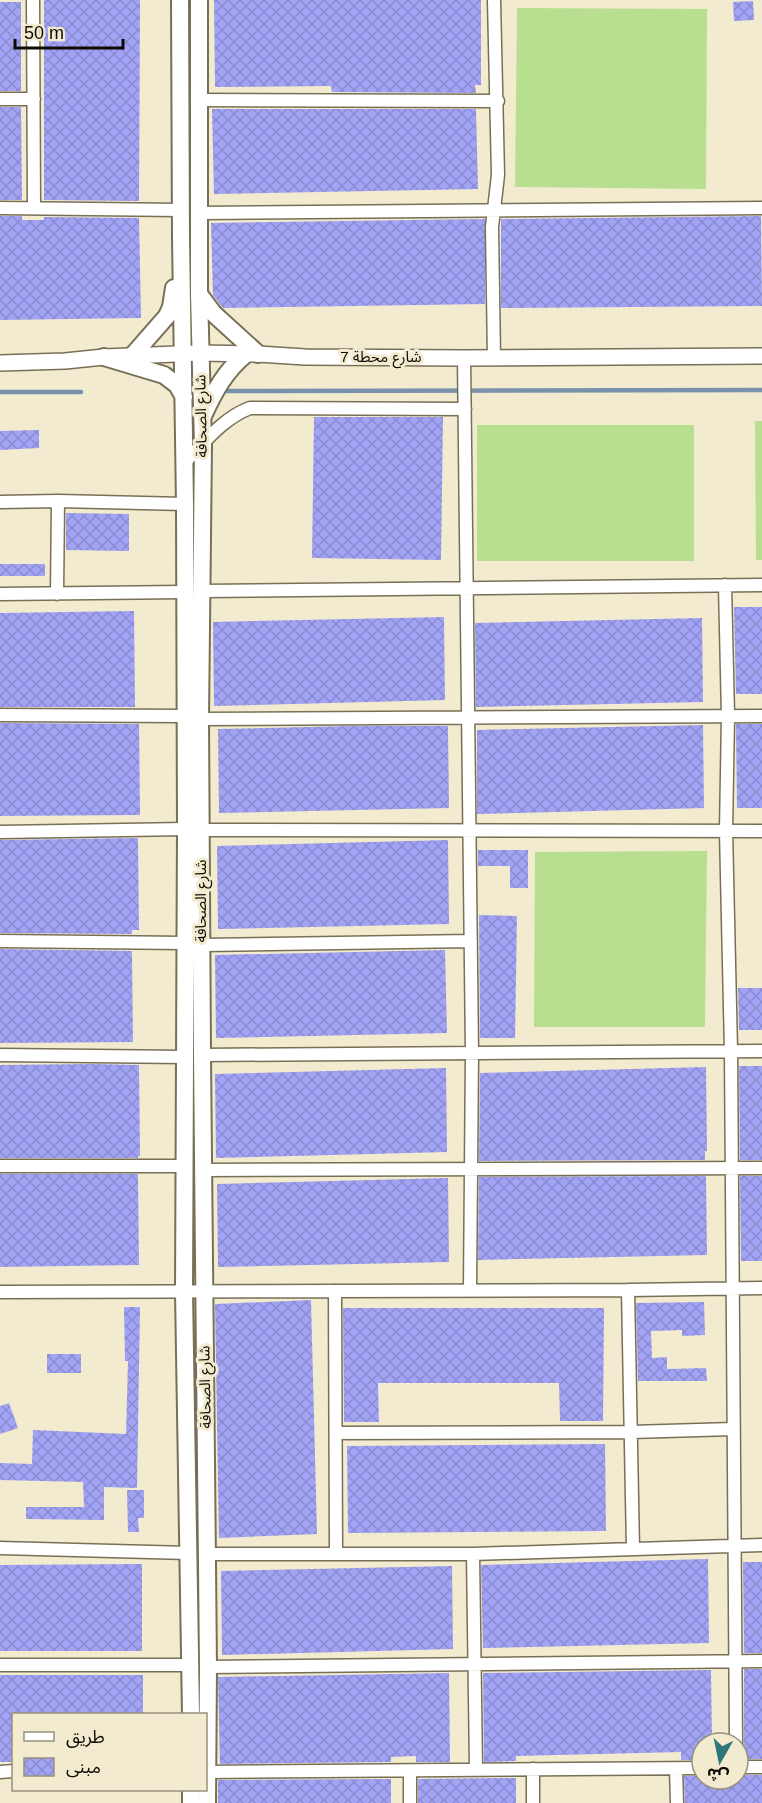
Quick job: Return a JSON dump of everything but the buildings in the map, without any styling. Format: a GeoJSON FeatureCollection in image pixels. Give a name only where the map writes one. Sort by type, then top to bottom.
{"type":"FeatureCollection","features":[{"type":"Feature","properties":{"kind":"main road","name":"شارع الصحافة"},"geometry":{"type":"LineString","coordinates":[[180,0],[182,354],[185,462],[184,592],[192,717],[194,829],[193,1056],[185,1166],[184,1292],[190,1713]]}},
{"type":"Feature","properties":{"kind":"main road","name":"شارع الصحافة"},"geometry":{"type":"LineString","coordinates":[[192,717],[202,591],[199,0]]}},
{"type":"Feature","properties":{"kind":"main road"},"geometry":{"type":"LineString","coordinates":[[132,356],[160,325],[171,307],[176,255],[181,237]]}},
{"type":"Feature","properties":{"kind":"main road"},"geometry":{"type":"LineString","coordinates":[[199,294],[214,314],[252,354],[236,362],[220,382],[202,420]]}},
{"type":"Feature","properties":{"kind":"main road"},"geometry":{"type":"LineString","coordinates":[[104,357],[164,375],[177,385],[184,397]]}},
{"type":"Feature","properties":{"kind":"main road","name":"شارع الصحافة"},"geometry":{"type":"LineString","coordinates":[[193,1056],[203,1170],[208,1666],[207,1803]]}},
{"type":"Feature","properties":{"kind":"street"},"geometry":{"type":"LineString","coordinates":[[33,0],[34,208]]}},
{"type":"Feature","properties":{"kind":"street"},"geometry":{"type":"LineString","coordinates":[[494,0],[498,101],[498,175],[492,227],[494,358]]}},
{"type":"Feature","properties":{"kind":"street"},"geometry":{"type":"LineString","coordinates":[[0,99],[34,99]]}},
{"type":"Feature","properties":{"kind":"street"},"geometry":{"type":"LineString","coordinates":[[199,100],[498,101]]}},
{"type":"Feature","properties":{"kind":"street"},"geometry":{"type":"LineString","coordinates":[[0,208],[182,210]]}},
{"type":"Feature","properties":{"kind":"street"},"geometry":{"type":"LineString","coordinates":[[199,213],[762,208]]}},
{"type":"Feature","properties":{"kind":"street","name":"شارع محطة 7"},"geometry":{"type":"LineString","coordinates":[[0,363],[200,353],[305,357],[464,358],[762,356]]}},
{"type":"Feature","properties":{"kind":"street"},"geometry":{"type":"LineString","coordinates":[[464,358],[472,1053],[470,1290]]}},
{"type":"Feature","properties":{"kind":"street"},"geometry":{"type":"LineString","coordinates":[[185,462],[222,425],[250,408],[465,409]]}},
{"type":"Feature","properties":{"kind":"street"},"geometry":{"type":"LineString","coordinates":[[57,594],[58,501]]}},
{"type":"Feature","properties":{"kind":"street"},"geometry":{"type":"LineString","coordinates":[[0,502],[185,504]]}},
{"type":"Feature","properties":{"kind":"street"},"geometry":{"type":"LineString","coordinates":[[725,585],[736,1731]]}},
{"type":"Feature","properties":{"kind":"street"},"geometry":{"type":"LineString","coordinates":[[202,591],[762,585]]}},
{"type":"Feature","properties":{"kind":"street"},"geometry":{"type":"LineString","coordinates":[[0,594],[184,592]]}},
{"type":"Feature","properties":{"kind":"street"},"geometry":{"type":"LineString","coordinates":[[0,715],[762,716]]}},
{"type":"Feature","properties":{"kind":"street"},"geometry":{"type":"LineString","coordinates":[[0,832],[194,829],[762,831]]}},
{"type":"Feature","properties":{"kind":"street"},"geometry":{"type":"LineString","coordinates":[[0,941],[193,944],[471,940]]}},
{"type":"Feature","properties":{"kind":"street"},"geometry":{"type":"LineString","coordinates":[[0,1055],[762,1052]]}},
{"type":"Feature","properties":{"kind":"street"},"geometry":{"type":"LineString","coordinates":[[0,1166],[185,1166]]}},
{"type":"Feature","properties":{"kind":"street"},"geometry":{"type":"LineString","coordinates":[[203,1170],[762,1167]]}},
{"type":"Feature","properties":{"kind":"street"},"geometry":{"type":"LineString","coordinates":[[0,1292],[762,1288]]}},
{"type":"Feature","properties":{"kind":"street"},"geometry":{"type":"LineString","coordinates":[[628,1290],[633,1549]]}},
{"type":"Feature","properties":{"kind":"street"},"geometry":{"type":"LineString","coordinates":[[335,1291],[336,1553]]}},
{"type":"Feature","properties":{"kind":"street"},"geometry":{"type":"LineString","coordinates":[[336,1433],[733,1429]]}},
{"type":"Feature","properties":{"kind":"street"},"geometry":{"type":"LineString","coordinates":[[207,1554],[473,1554],[762,1545]]}},
{"type":"Feature","properties":{"kind":"street"},"geometry":{"type":"LineString","coordinates":[[0,1548],[188,1553]]}},
{"type":"Feature","properties":{"kind":"street"},"geometry":{"type":"LineString","coordinates":[[473,1554],[476,1769]]}},
{"type":"Feature","properties":{"kind":"street"},"geometry":{"type":"LineString","coordinates":[[208,1666],[762,1661]]}},
{"type":"Feature","properties":{"kind":"street"},"geometry":{"type":"LineString","coordinates":[[0,1665],[190,1665]]}},
{"type":"Feature","properties":{"kind":"street"},"geometry":{"type":"LineString","coordinates":[[207,1772],[690,1768]]}},
{"type":"Feature","properties":{"kind":"street"},"geometry":{"type":"LineString","coordinates":[[532,1769],[533,1803]]}},
{"type":"Feature","properties":{"kind":"street"},"geometry":{"type":"LineString","coordinates":[[676,1769],[677,1803]]}},
{"type":"Feature","properties":{"kind":"street"},"geometry":{"type":"LineString","coordinates":[[410,1772],[410,1803]]}},
{"type":"Feature","properties":{"kind":"green space"},"geometry":{"type":"Polygon","coordinates":[[[517,8],[707,9],[706,189],[515,187],[517,8]]]}},
{"type":"Feature","properties":{"kind":"green space"},"geometry":{"type":"Polygon","coordinates":[[[755,421],[762,421],[762,560],[756,560],[755,421]]]}},
{"type":"Feature","properties":{"kind":"green space"},"geometry":{"type":"Polygon","coordinates":[[[477,425],[694,425],[694,561],[477,561],[477,425]]]}},
{"type":"Feature","properties":{"kind":"green space"},"geometry":{"type":"Polygon","coordinates":[[[707,851],[705,1027],[534,1027],[535,852],[707,851]]]}},
{"type":"Feature","properties":{"kind":"waterway"},"geometry":{"type":"LineString","coordinates":[[219,391],[762,390]]}},
{"type":"Feature","properties":{"kind":"waterway"},"geometry":{"type":"LineString","coordinates":[[0,392],[81,392]]}}]}
